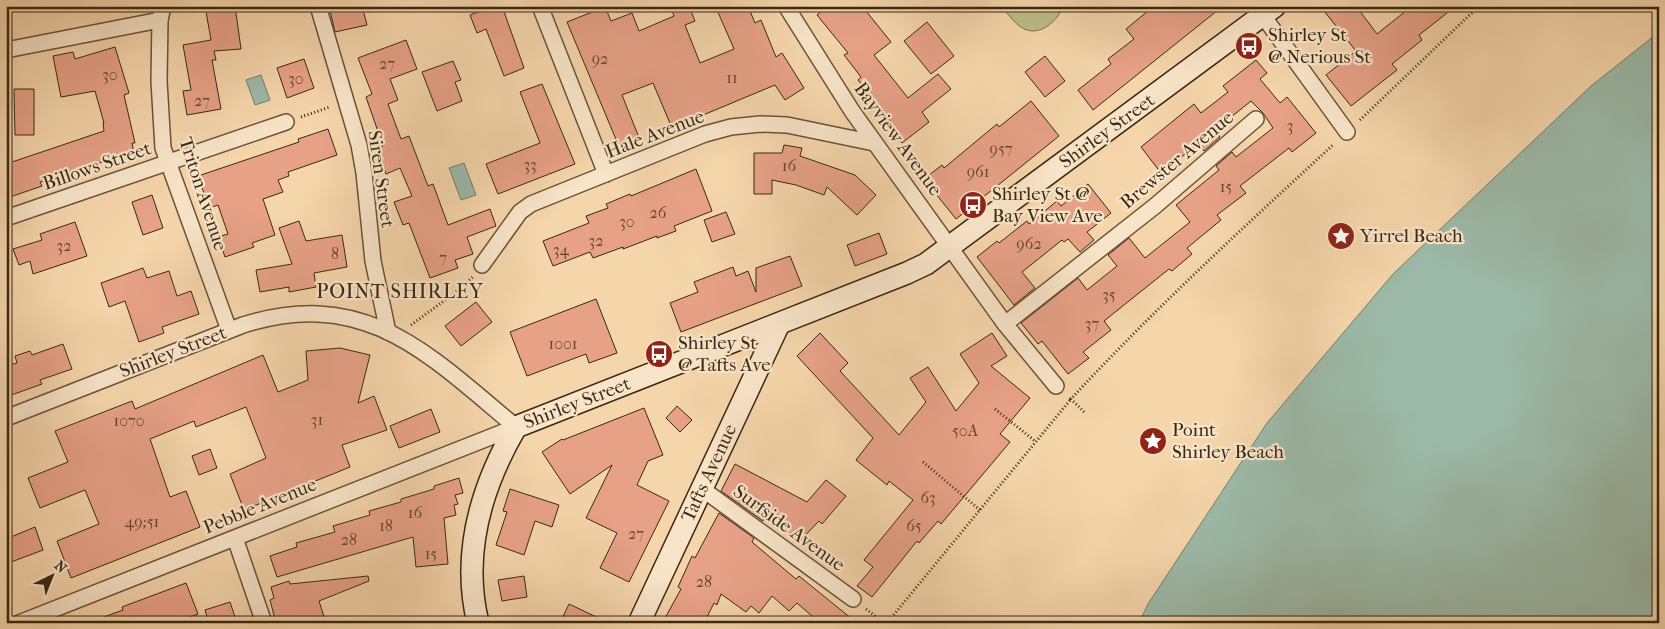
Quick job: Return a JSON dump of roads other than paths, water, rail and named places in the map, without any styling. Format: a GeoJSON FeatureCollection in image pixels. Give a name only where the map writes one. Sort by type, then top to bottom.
{"type":"FeatureCollection","features":[{"type":"Feature","properties":{"kind":"main road","name":"Shirley Street"},"geometry":{"type":"LineString","coordinates":[[516,427],[914,270],[950,246],[1265,9]]}},
{"type":"Feature","properties":{"kind":"main road","name":"Tafts Avenue"},"geometry":{"type":"LineString","coordinates":[[639,623],[779,324]]}},
{"type":"Feature","properties":{"kind":"main road"},"geometry":{"type":"LineString","coordinates":[[478,623],[473,597],[472,565],[478,518],[492,473],[516,427]]}},
{"type":"Feature","properties":{"kind":"street","name":"Siren Street"},"geometry":{"type":"LineString","coordinates":[[318,6],[359,145],[364,172],[373,261],[388,332]]}},
{"type":"Feature","properties":{"kind":"street"},"geometry":{"type":"LineString","coordinates":[[540,6],[606,174]]}},
{"type":"Feature","properties":{"kind":"street","name":"Bayview Avenue"},"geometry":{"type":"LineString","coordinates":[[786,6],[843,98],[874,143],[1005,324],[1056,386]]}},
{"type":"Feature","properties":{"kind":"street"},"geometry":{"type":"LineString","coordinates":[[1265,9],[1347,132]]}},
{"type":"Feature","properties":{"kind":"street"},"geometry":{"type":"LineString","coordinates":[[6,50],[161,13]]}},
{"type":"Feature","properties":{"kind":"street","name":"Triton Avenue"},"geometry":{"type":"LineString","coordinates":[[161,13],[159,99],[167,163],[229,330]]}},
{"type":"Feature","properties":{"kind":"street","name":"Brewster Avenue"},"geometry":{"type":"LineString","coordinates":[[1005,324],[1155,206],[1256,119]]}},
{"type":"Feature","properties":{"kind":"street","name":"Billows Street"},"geometry":{"type":"LineString","coordinates":[[6,218],[286,122]]}},
{"type":"Feature","properties":{"kind":"street","name":"Hale Avenue"},"geometry":{"type":"LineString","coordinates":[[482,265],[526,207],[705,134],[746,125],[787,125],[874,143]]}},
{"type":"Feature","properties":{"kind":"street","name":"Shirley Street"},"geometry":{"type":"LineString","coordinates":[[6,418],[229,330],[284,315],[315,314],[360,321],[388,332],[423,351],[516,427]]}},
{"type":"Feature","properties":{"kind":"street","name":"Pebble Avenue"},"geometry":{"type":"LineString","coordinates":[[19,623],[516,427]]}},
{"type":"Feature","properties":{"kind":"street","name":"Surfside Avenue"},"geometry":{"type":"LineString","coordinates":[[702,488],[853,599]]}},
{"type":"Feature","properties":{"kind":"street"},"geometry":{"type":"LineString","coordinates":[[236,538],[264,623]]}},
{"type":"Feature","properties":{"kind":"place","name":"Shirley St @ Nerious St"},"geometry":{"type":"Point","coordinates":[1249,46]}},
{"type":"Feature","properties":{"kind":"place","name":"Shirley St @ Bay View Ave"},"geometry":{"type":"Point","coordinates":[973,205]}},
{"type":"Feature","properties":{"kind":"place","name":"Yirrel Beach"},"geometry":{"type":"Point","coordinates":[1341,236]}},
{"type":"Feature","properties":{"kind":"place","name":"Shirley St @ Tafts Ave"},"geometry":{"type":"Point","coordinates":[659,354]}},
{"type":"Feature","properties":{"kind":"place","name":"Point Shirley Beach"},"geometry":{"type":"Point","coordinates":[1153,441]}},
{"type":"Feature","properties":{"kind":"district","name":"POINT SHIRLEY"},"geometry":{"type":"Point","coordinates":[400,291]}}]}
